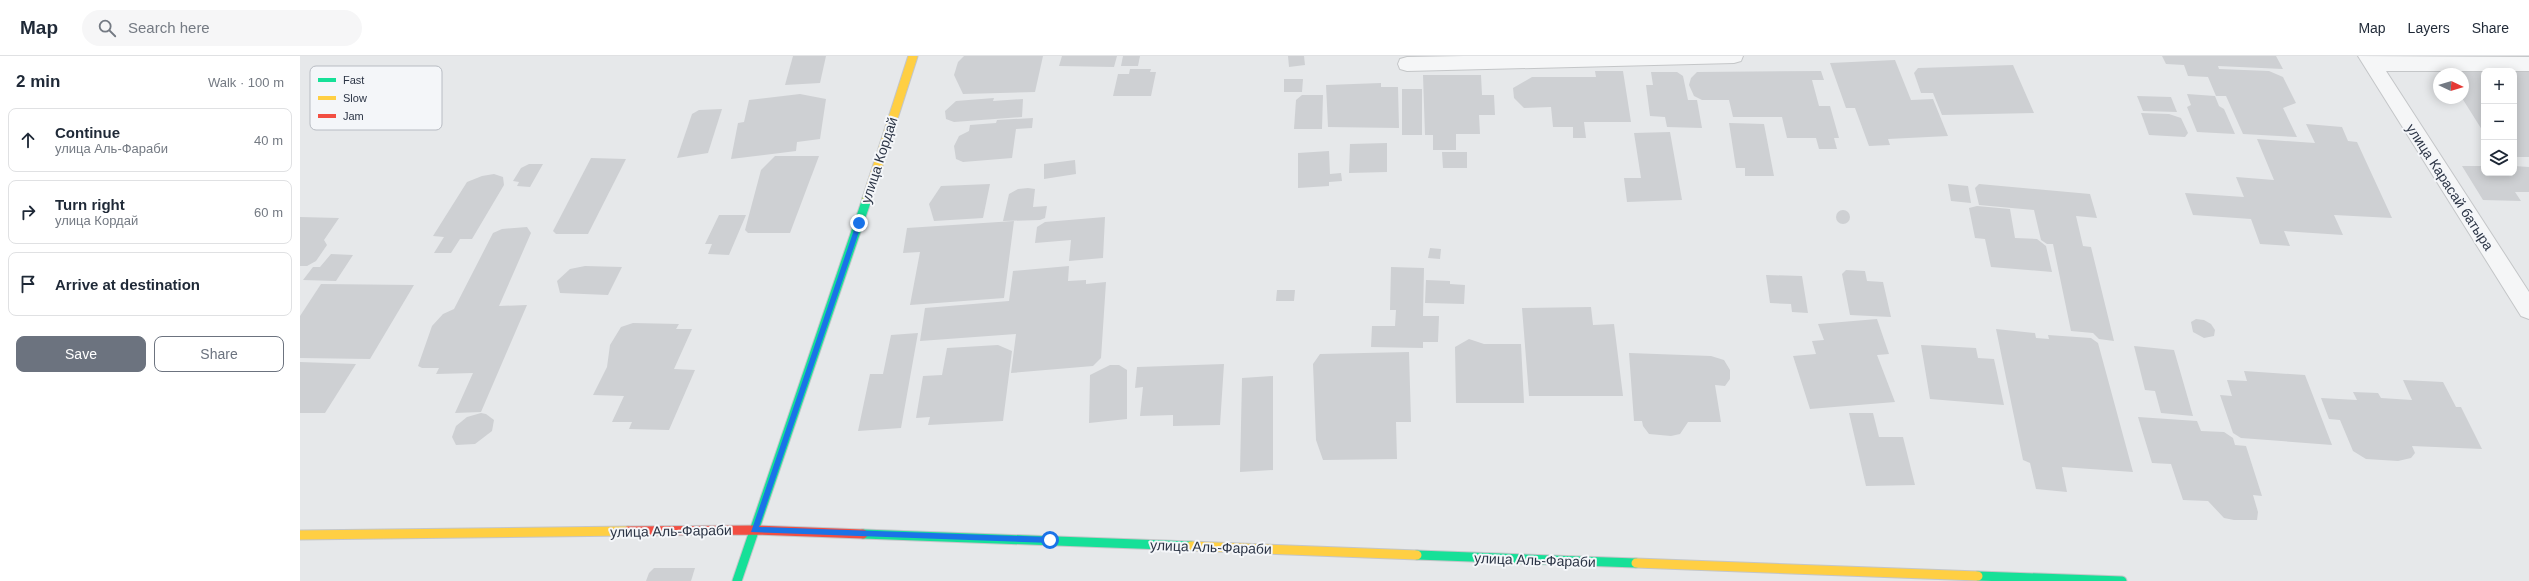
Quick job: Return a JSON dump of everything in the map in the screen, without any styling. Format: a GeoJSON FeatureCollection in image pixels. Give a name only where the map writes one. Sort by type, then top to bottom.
{"type":"FeatureCollection","features":[{"type":"Feature","properties":{"kind":"street","name":"улица Кордай"},"geometry":{"type":"LineString","coordinates":[[737,581],[859,223],[913,56]]}},
{"type":"Feature","properties":{"kind":"street"},"geometry":{"type":"LineString","coordinates":[[1407,64],[1734,56]]}},
{"type":"Feature","properties":{"kind":"street","name":"улица Карасай батыра"},"geometry":{"type":"LineString","coordinates":[[2369,60],[2529,64]]}},
{"type":"Feature","properties":{"kind":"street","name":"улица Карасай батыра"},"geometry":{"type":"LineString","coordinates":[[2369,60],[2529,310]]}},
{"type":"Feature","properties":{"kind":"street","name":"улица Аль-Фараби"},"geometry":{"type":"LineString","coordinates":[[300,535],[754,530],[2122,581]]}},
{"type":"Feature","properties":{"kind":"building"},"geometry":{"type":"Polygon","coordinates":[[[793,56],[826,56],[820,83],[785,85],[793,56]]]}},
{"type":"Feature","properties":{"kind":"building"},"geometry":{"type":"Polygon","coordinates":[[[964,56],[1043,56],[1035,92],[963,94],[954,75],[958,62],[964,56]]]}},
{"type":"Feature","properties":{"kind":"building"},"geometry":{"type":"Polygon","coordinates":[[[1062,56],[1117,56],[1114,67],[1059,66],[1062,56]]]}},
{"type":"Feature","properties":{"kind":"building"},"geometry":{"type":"Polygon","coordinates":[[[1123,56],[1140,56],[1138,66],[1121,66],[1123,56]]]}},
{"type":"Feature","properties":{"kind":"building"},"geometry":{"type":"Polygon","coordinates":[[[1288,56],[1304,56],[1305,65],[1289,67],[1288,56]]]}},
{"type":"Feature","properties":{"kind":"building"},"geometry":{"type":"Polygon","coordinates":[[[2162,56],[2276,56],[2283,69],[2218,66],[2219,69],[2269,71],[2283,77],[2296,103],[2283,108],[2297,137],[2243,134],[2226,96],[2216,96],[2208,77],[2188,76],[2184,65],[2166,64],[2162,56]]]}},
{"type":"Feature","properties":{"kind":"building"},"geometry":{"type":"Polygon","coordinates":[[[1895,60],[1911,100],[1933,99],[1948,136],[1888,139],[1890,145],[1869,146],[1855,108],[1846,108],[1830,63],[1895,60]]]}},
{"type":"Feature","properties":{"kind":"building"},"geometry":{"type":"Polygon","coordinates":[[[2013,65],[2034,113],[1942,115],[1933,93],[1921,93],[1914,73],[1918,68],[2013,65]]]}},
{"type":"Feature","properties":{"kind":"building"},"geometry":{"type":"Polygon","coordinates":[[[1130,69],[1151,69],[1150,72],[1156,72],[1151,96],[1113,96],[1118,74],[1129,74],[1130,69]]]}},
{"type":"Feature","properties":{"kind":"building"},"geometry":{"type":"Polygon","coordinates":[[[2469,69],[2481,69],[2481,128],[2466,104],[2469,104],[2469,69]]]}},
{"type":"Feature","properties":{"kind":"building"},"geometry":{"type":"Polygon","coordinates":[[[2517,70],[2529,70],[2529,157],[2517,157],[2517,70]]]}},
{"type":"Feature","properties":{"kind":"building"},"geometry":{"type":"Polygon","coordinates":[[[1595,71],[1623,71],[1631,122],[1584,122],[1586,138],[1573,138],[1573,127],[1553,127],[1551,107],[1524,108],[1514,98],[1513,88],[1532,77],[1596,77],[1595,71]]]}},
{"type":"Feature","properties":{"kind":"building"},"geometry":{"type":"Polygon","coordinates":[[[1821,71],[1824,80],[1812,80],[1819,106],[1830,106],[1839,138],[1834,138],[1837,149],[1819,149],[1816,138],[1787,138],[1782,117],[1733,117],[1729,100],[1702,100],[1694,96],[1689,85],[1691,78],[1697,72],[1821,71]]]}},
{"type":"Feature","properties":{"kind":"building"},"geometry":{"type":"Polygon","coordinates":[[[1651,72],[1677,72],[1683,76],[1688,100],[1697,100],[1702,128],[1667,127],[1665,117],[1650,116],[1646,85],[1653,85],[1651,72]]]}},
{"type":"Feature","properties":{"kind":"building"},"geometry":{"type":"Polygon","coordinates":[[[1423,75],[1481,75],[1482,95],[1494,95],[1495,115],[1479,115],[1480,134],[1456,134],[1456,150],[1433,150],[1433,135],[1425,135],[1423,75]]]}},
{"type":"Feature","properties":{"kind":"building"},"geometry":{"type":"Polygon","coordinates":[[[1284,79],[1303,79],[1302,92],[1284,92],[1284,79]]]}},
{"type":"Feature","properties":{"kind":"building"},"geometry":{"type":"Polygon","coordinates":[[[1381,83],[1381,87],[1398,87],[1399,128],[1328,127],[1326,85],[1381,83]]]}},
{"type":"Feature","properties":{"kind":"building"},"geometry":{"type":"Polygon","coordinates":[[[1402,89],[1422,89],[1422,135],[1402,135],[1402,89]]]}},
{"type":"Feature","properties":{"kind":"building"},"geometry":{"type":"Polygon","coordinates":[[[800,94],[826,99],[820,139],[797,142],[796,151],[731,159],[738,123],[744,122],[749,100],[800,94]]]}},
{"type":"Feature","properties":{"kind":"building"},"geometry":{"type":"Polygon","coordinates":[[[2187,94],[2215,96],[2219,106],[2224,109],[2235,134],[2197,132],[2187,107],[2191,105],[2187,94]]]}},
{"type":"Feature","properties":{"kind":"building"},"geometry":{"type":"Polygon","coordinates":[[[1302,95],[1323,95],[1322,129],[1294,129],[1296,100],[1302,95]]]}},
{"type":"Feature","properties":{"kind":"building"},"geometry":{"type":"Polygon","coordinates":[[[2137,96],[2171,97],[2177,112],[2143,111],[2137,96]]]}},
{"type":"Feature","properties":{"kind":"building"},"geometry":{"type":"Polygon","coordinates":[[[994,98],[993,101],[1023,99],[1022,117],[954,122],[946,119],[945,111],[956,101],[994,98]]]}},
{"type":"Feature","properties":{"kind":"building"},"geometry":{"type":"Polygon","coordinates":[[[722,109],[708,153],[677,158],[692,114],[699,110],[722,109]]]}},
{"type":"Feature","properties":{"kind":"building"},"geometry":{"type":"Polygon","coordinates":[[[2141,113],[2169,114],[2181,118],[2188,133],[2185,137],[2149,135],[2141,113]]]}},
{"type":"Feature","properties":{"kind":"building"},"geometry":{"type":"Polygon","coordinates":[[[1033,118],[1032,128],[1016,129],[1012,158],[963,162],[956,159],[954,146],[959,136],[969,131],[970,125],[996,123],[997,120],[1033,118]]]}},
{"type":"Feature","properties":{"kind":"building"},"geometry":{"type":"Polygon","coordinates":[[[1729,123],[1764,124],[1774,176],[1745,176],[1745,168],[1736,168],[1729,123]]]}},
{"type":"Feature","properties":{"kind":"building"},"geometry":{"type":"Polygon","coordinates":[[[2306,124],[2342,127],[2348,141],[2357,142],[2392,218],[2334,215],[2343,235],[2284,231],[2290,246],[2260,244],[2251,219],[2193,215],[2185,193],[2244,197],[2236,177],[2274,180],[2257,139],[2315,143],[2306,124]]]}},
{"type":"Feature","properties":{"kind":"building"},"geometry":{"type":"Polygon","coordinates":[[[1670,132],[1682,200],[1627,202],[1624,178],[1641,178],[1634,133],[1670,132]]]}},
{"type":"Feature","properties":{"kind":"building"},"geometry":{"type":"Polygon","coordinates":[[[1387,143],[1387,172],[1349,173],[1350,144],[1387,143]]]}},
{"type":"Feature","properties":{"kind":"building"},"geometry":{"type":"Polygon","coordinates":[[[1329,151],[1330,174],[1341,173],[1342,181],[1329,182],[1329,186],[1298,188],[1298,153],[1329,151]]]}},
{"type":"Feature","properties":{"kind":"building"},"geometry":{"type":"Polygon","coordinates":[[[1442,152],[1467,152],[1467,168],[1443,168],[1442,152]]]}},
{"type":"Feature","properties":{"kind":"building"},"geometry":{"type":"Polygon","coordinates":[[[775,156],[819,156],[790,233],[748,233],[745,230],[761,170],[775,156]]]}},
{"type":"Feature","properties":{"kind":"building"},"geometry":{"type":"Polygon","coordinates":[[[591,158],[626,159],[588,234],[556,234],[553,231],[591,158]]]}},
{"type":"Feature","properties":{"kind":"building"},"geometry":{"type":"Polygon","coordinates":[[[1075,160],[1076,174],[1044,179],[1044,164],[1075,160]]]}},
{"type":"Feature","properties":{"kind":"building"},"geometry":{"type":"Polygon","coordinates":[[[529,164],[543,164],[530,187],[517,186],[519,182],[513,181],[521,168],[529,164]]]}},
{"type":"Feature","properties":{"kind":"building"},"geometry":{"type":"Polygon","coordinates":[[[2462,166],[2481,166],[2481,176],[2517,176],[2517,166],[2529,167],[2529,192],[2515,192],[2521,201],[2483,200],[2462,166]]]}},
{"type":"Feature","properties":{"kind":"building"},"geometry":{"type":"Polygon","coordinates":[[[494,174],[503,177],[504,185],[472,239],[460,239],[451,253],[434,253],[444,237],[433,236],[467,182],[482,176],[494,174]]]}},
{"type":"Feature","properties":{"kind":"building"},"geometry":{"type":"Polygon","coordinates":[[[990,184],[983,218],[934,221],[929,204],[941,186],[990,184]]]}},
{"type":"Feature","properties":{"kind":"building"},"geometry":{"type":"Polygon","coordinates":[[[1948,184],[1968,186],[1971,203],[1951,201],[1948,184]]]}},
{"type":"Feature","properties":{"kind":"building"},"geometry":{"type":"Polygon","coordinates":[[[1979,184],[2090,194],[2097,218],[2076,216],[2083,246],[2091,247],[2114,341],[2099,339],[2093,333],[2071,331],[2053,244],[2047,244],[2041,240],[2034,210],[1979,205],[1975,188],[1979,184]]]}},
{"type":"Feature","properties":{"kind":"building"},"geometry":{"type":"Polygon","coordinates":[[[1018,189],[1035,189],[1033,207],[1047,206],[1045,218],[1040,220],[1003,221],[1009,194],[1018,189]]]}},
{"type":"Feature","properties":{"kind":"building"},"geometry":{"type":"Polygon","coordinates":[[[1977,206],[2010,209],[2015,238],[2037,239],[2046,246],[2052,272],[1991,267],[1985,239],[1975,238],[1969,208],[1977,206]]]}},
{"type":"Feature","properties":{"kind":"building"},"geometry":{"type":"Polygon","coordinates":[[[1840,210],[1846,210],[1850,214],[1850,220],[1846,224],[1840,224],[1836,220],[1836,214],[1840,210]]]}},
{"type":"Feature","properties":{"kind":"building"},"geometry":{"type":"Polygon","coordinates":[[[719,215],[746,215],[729,255],[708,254],[712,244],[705,244],[719,215]]]}},
{"type":"Feature","properties":{"kind":"building"},"geometry":{"type":"Polygon","coordinates":[[[300,217],[339,218],[324,240],[327,245],[316,261],[307,266],[300,266],[300,217]]]}},
{"type":"Feature","properties":{"kind":"building"},"geometry":{"type":"Polygon","coordinates":[[[1105,217],[1103,258],[1069,261],[1071,240],[1035,243],[1037,227],[1045,222],[1105,217]]]}},
{"type":"Feature","properties":{"kind":"building"},"geometry":{"type":"Polygon","coordinates":[[[1014,221],[1004,298],[910,305],[920,252],[903,253],[907,228],[1014,221]]]}},
{"type":"Feature","properties":{"kind":"building"},"geometry":{"type":"Polygon","coordinates":[[[527,227],[531,233],[499,306],[527,305],[481,412],[455,413],[473,373],[436,374],[439,368],[422,368],[418,366],[432,326],[443,314],[454,309],[493,233],[502,229],[527,227]]]}},
{"type":"Feature","properties":{"kind":"building"},"geometry":{"type":"Polygon","coordinates":[[[1430,248],[1441,249],[1440,259],[1428,258],[1430,248]]]}},
{"type":"Feature","properties":{"kind":"building"},"geometry":{"type":"Polygon","coordinates":[[[331,254],[353,255],[336,281],[303,280],[313,267],[320,267],[331,254]]]}},
{"type":"Feature","properties":{"kind":"building"},"geometry":{"type":"Polygon","coordinates":[[[585,266],[622,267],[608,295],[560,293],[557,281],[570,269],[585,266]]]}},
{"type":"Feature","properties":{"kind":"building"},"geometry":{"type":"Polygon","coordinates":[[[1069,266],[1068,281],[1086,280],[1086,284],[1106,282],[1101,358],[1093,366],[1011,373],[1016,334],[920,341],[925,308],[1009,301],[1013,271],[1069,266]]]}},
{"type":"Feature","properties":{"kind":"building"},"geometry":{"type":"Polygon","coordinates":[[[1391,267],[1424,268],[1423,316],[1439,316],[1438,342],[1423,342],[1423,348],[1371,347],[1372,326],[1395,326],[1396,310],[1390,310],[1391,267]]]}},
{"type":"Feature","properties":{"kind":"building"},"geometry":{"type":"Polygon","coordinates":[[[1846,270],[1865,271],[1867,281],[1883,282],[1891,317],[1850,315],[1842,274],[1846,270]]]}},
{"type":"Feature","properties":{"kind":"building"},"geometry":{"type":"Polygon","coordinates":[[[1766,275],[1802,276],[1808,313],[1792,312],[1791,304],[1770,303],[1766,275]]]}},
{"type":"Feature","properties":{"kind":"building"},"geometry":{"type":"Polygon","coordinates":[[[1426,280],[1450,281],[1450,284],[1465,285],[1464,304],[1425,303],[1426,280]]]}},
{"type":"Feature","properties":{"kind":"building"},"geometry":{"type":"Polygon","coordinates":[[[321,284],[414,285],[370,359],[300,358],[300,316],[321,284]]]}},
{"type":"Feature","properties":{"kind":"building"},"geometry":{"type":"Polygon","coordinates":[[[1277,290],[1295,290],[1294,301],[1276,301],[1277,290]]]}},
{"type":"Feature","properties":{"kind":"building"},"geometry":{"type":"Polygon","coordinates":[[[1591,307],[1593,325],[1614,324],[1623,396],[1529,396],[1522,308],[1591,307]]]}},
{"type":"Feature","properties":{"kind":"building"},"geometry":{"type":"Polygon","coordinates":[[[1877,319],[1889,354],[1877,355],[1895,402],[1810,409],[1793,356],[1816,354],[1812,341],[1824,340],[1818,324],[1877,319]]]}},
{"type":"Feature","properties":{"kind":"building"},"geometry":{"type":"Polygon","coordinates":[[[2196,319],[2204,320],[2211,324],[2215,330],[2214,336],[2204,338],[2193,332],[2191,322],[2196,319]]]}},
{"type":"Feature","properties":{"kind":"building"},"geometry":{"type":"Polygon","coordinates":[[[633,323],[679,324],[676,329],[692,329],[674,369],[695,370],[669,430],[629,429],[632,422],[612,422],[624,396],[593,395],[607,367],[610,345],[621,327],[633,323]]]}},
{"type":"Feature","properties":{"kind":"building"},"geometry":{"type":"Polygon","coordinates":[[[1996,329],[2035,333],[2036,338],[2049,339],[2048,335],[2091,338],[2098,343],[2133,472],[2062,467],[2067,492],[2036,489],[2030,463],[2023,460],[1996,329]]]}},
{"type":"Feature","properties":{"kind":"building"},"geometry":{"type":"Polygon","coordinates":[[[918,333],[901,428],[858,431],[870,374],[883,374],[891,335],[918,333]]]}},
{"type":"Feature","properties":{"kind":"building"},"geometry":{"type":"Polygon","coordinates":[[[1469,339],[1484,344],[1521,344],[1524,403],[1456,403],[1455,347],[1469,339]]]}},
{"type":"Feature","properties":{"kind":"building"},"geometry":{"type":"Polygon","coordinates":[[[998,345],[1012,351],[1003,421],[928,425],[930,417],[916,418],[923,376],[942,375],[947,348],[998,345]]]}},
{"type":"Feature","properties":{"kind":"building"},"geometry":{"type":"Polygon","coordinates":[[[1921,345],[1976,348],[1978,358],[1994,359],[2004,405],[1930,399],[1921,345]]]}},
{"type":"Feature","properties":{"kind":"building"},"geometry":{"type":"Polygon","coordinates":[[[2134,346],[2174,350],[2193,416],[2161,413],[2155,391],[2145,390],[2134,346]]]}},
{"type":"Feature","properties":{"kind":"building"},"geometry":{"type":"Polygon","coordinates":[[[1409,352],[1411,422],[1396,422],[1397,459],[1323,460],[1316,440],[1313,364],[1320,354],[1409,352]]]}},
{"type":"Feature","properties":{"kind":"building"},"geometry":{"type":"Polygon","coordinates":[[[1629,353],[1711,356],[1724,360],[1730,370],[1730,379],[1725,386],[1715,385],[1721,422],[1688,422],[1680,434],[1671,436],[1649,434],[1643,426],[1642,421],[1634,421],[1629,353]]]}},
{"type":"Feature","properties":{"kind":"building"},"geometry":{"type":"Polygon","coordinates":[[[300,362],[356,364],[325,413],[300,413],[300,362]]]}},
{"type":"Feature","properties":{"kind":"building"},"geometry":{"type":"Polygon","coordinates":[[[1224,364],[1220,425],[1173,426],[1173,415],[1140,416],[1143,387],[1135,388],[1137,367],[1224,364]]]}},
{"type":"Feature","properties":{"kind":"building"},"geometry":{"type":"Polygon","coordinates":[[[1110,365],[1119,365],[1127,370],[1127,419],[1089,423],[1090,375],[1110,365]]]}},
{"type":"Feature","properties":{"kind":"building"},"geometry":{"type":"Polygon","coordinates":[[[2244,371],[2305,375],[2332,445],[2241,438],[2233,433],[2220,395],[2232,396],[2227,380],[2247,381],[2244,371]]]}},
{"type":"Feature","properties":{"kind":"building"},"geometry":{"type":"Polygon","coordinates":[[[1273,376],[1273,470],[1240,472],[1242,378],[1273,376]]]}},
{"type":"Feature","properties":{"kind":"building"},"geometry":{"type":"Polygon","coordinates":[[[2403,380],[2443,382],[2456,407],[2461,407],[2482,449],[2412,446],[2415,453],[2411,458],[2398,461],[2366,459],[2353,451],[2340,420],[2329,419],[2321,398],[2357,400],[2353,392],[2378,393],[2381,398],[2412,400],[2403,380]]]}},
{"type":"Feature","properties":{"kind":"building"},"geometry":{"type":"Polygon","coordinates":[[[481,413],[486,414],[494,420],[492,431],[475,444],[456,445],[452,437],[456,426],[467,417],[481,413]]]}},
{"type":"Feature","properties":{"kind":"building"},"geometry":{"type":"Polygon","coordinates":[[[1849,413],[1873,413],[1879,437],[1903,437],[1915,485],[1866,486],[1849,413]]]}},
{"type":"Feature","properties":{"kind":"building"},"geometry":{"type":"Polygon","coordinates":[[[2138,417],[2197,421],[2201,431],[2224,432],[2233,438],[2235,445],[2246,446],[2262,496],[2253,495],[2258,512],[2257,520],[2234,520],[2224,518],[2208,501],[2183,500],[2171,464],[2152,463],[2138,417]]]}},
{"type":"Feature","properties":{"kind":"building"},"geometry":{"type":"Polygon","coordinates":[[[654,568],[695,568],[691,581],[646,581],[649,573],[654,568]]]}},
{"type":"Feature","properties":{"kind":"traffic: fast"},"geometry":{"type":"LineString","coordinates":[[737,581],[867,199]]}},
{"type":"Feature","properties":{"kind":"traffic: fast"},"geometry":{"type":"LineString","coordinates":[[863,534],[1191,546]]}},
{"type":"Feature","properties":{"kind":"traffic: fast"},"geometry":{"type":"LineString","coordinates":[[1417,555],[1636,563]]}},
{"type":"Feature","properties":{"kind":"traffic: fast"},"geometry":{"type":"LineString","coordinates":[[1978,576],[2122,581]]}},
{"type":"Feature","properties":{"kind":"traffic: slow"},"geometry":{"type":"LineString","coordinates":[[867,199],[913,56]]}},
{"type":"Feature","properties":{"kind":"traffic: slow"},"geometry":{"type":"LineString","coordinates":[[300,535],[628,531]]}},
{"type":"Feature","properties":{"kind":"traffic: slow"},"geometry":{"type":"LineString","coordinates":[[1191,546],[1417,555]]}},
{"type":"Feature","properties":{"kind":"traffic: slow"},"geometry":{"type":"LineString","coordinates":[[1636,563],[1978,576]]}},
{"type":"Feature","properties":{"kind":"traffic: jam"},"geometry":{"type":"LineString","coordinates":[[628,531],[754,530],[863,534]]}},
{"type":"Feature","properties":{"kind":"route"},"geometry":{"type":"LineString","coordinates":[[859,223],[754,530],[1050,540]]}}]}
